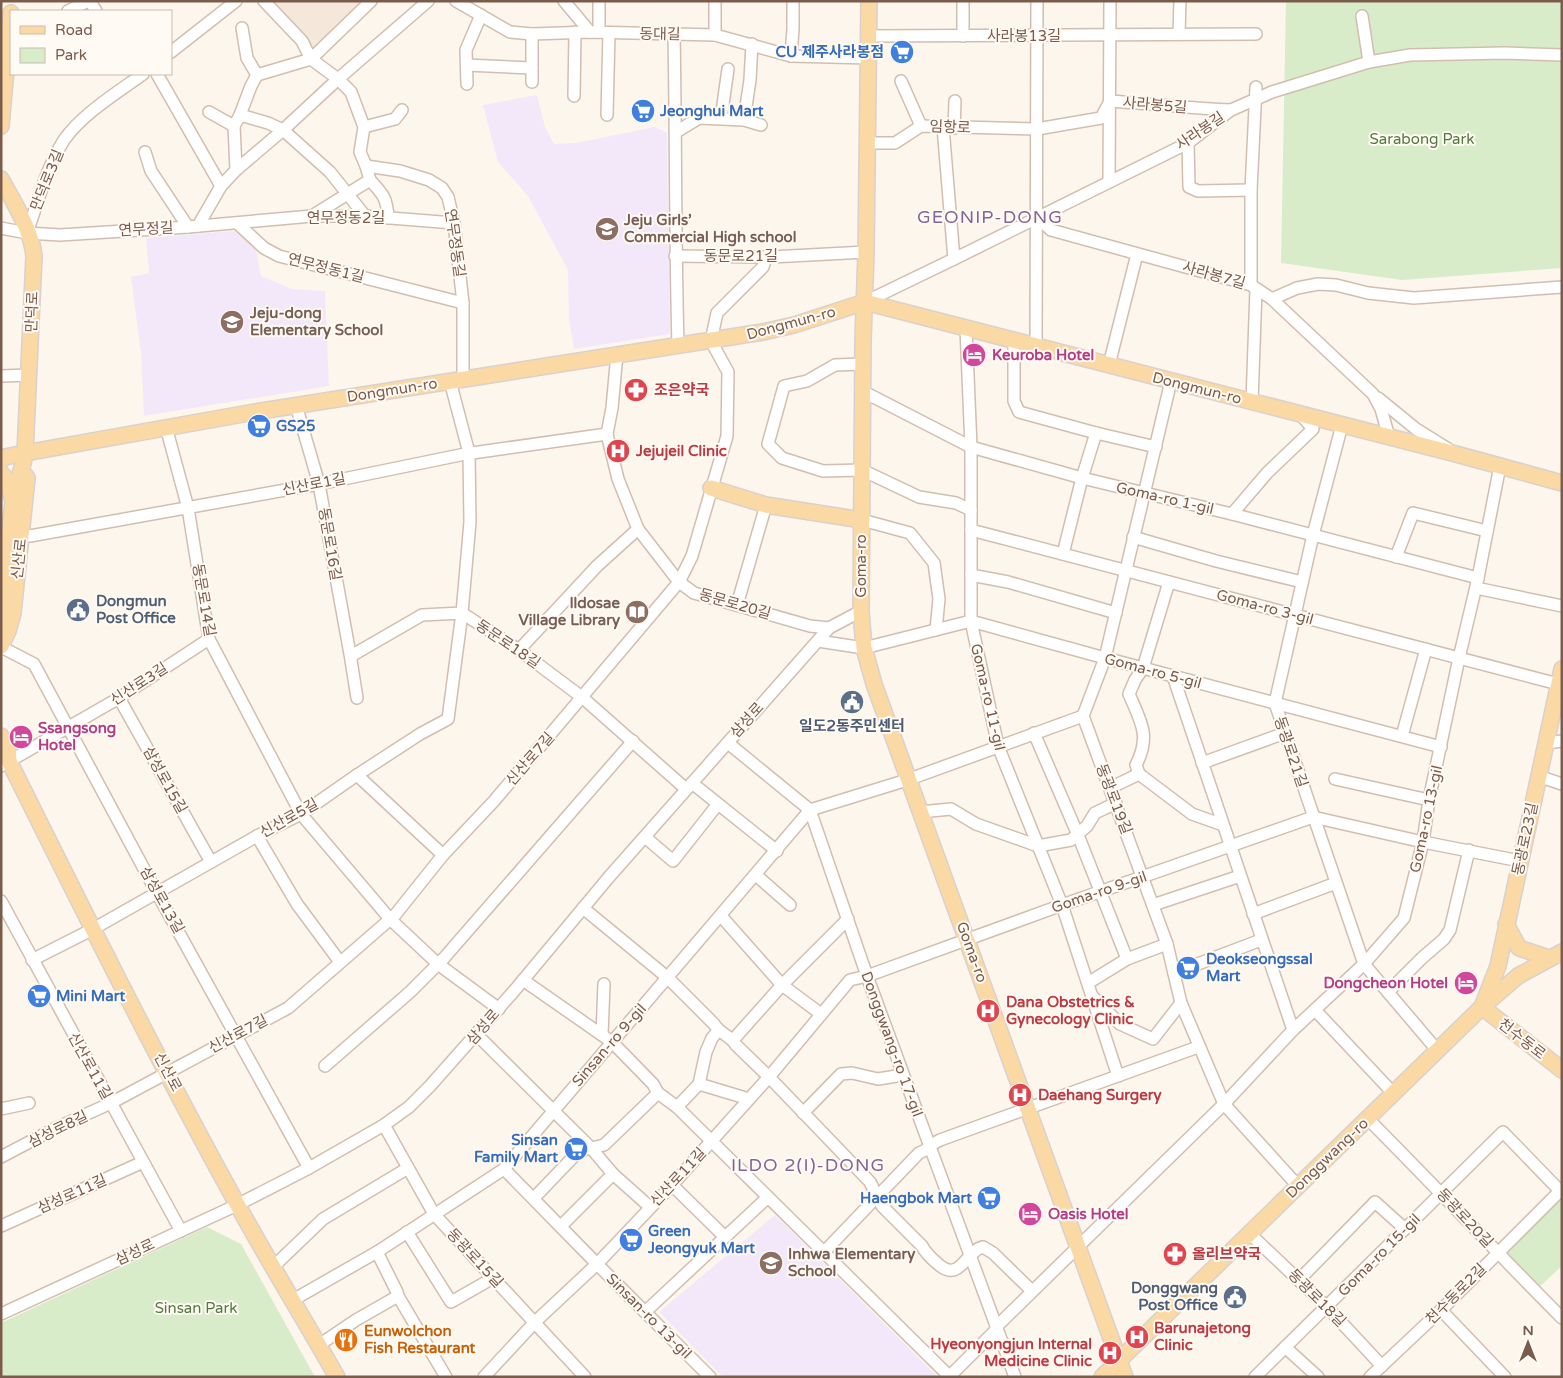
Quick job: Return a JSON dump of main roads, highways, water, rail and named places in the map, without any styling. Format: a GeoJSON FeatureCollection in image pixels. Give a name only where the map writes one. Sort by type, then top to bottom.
{"type":"FeatureCollection","features":[{"type":"Feature","properties":{"kind":"main road"},"geometry":{"type":"LineString","coordinates":[[865,302],[869,1]]}},
{"type":"Feature","properties":{"kind":"main road"},"geometry":{"type":"LineString","coordinates":[[1,126],[10,33]]}},
{"type":"Feature","properties":{"kind":"main road","name":"만덕로"},"geometry":{"type":"LineString","coordinates":[[1,179],[32,242],[34,256],[26,453]]}},
{"type":"Feature","properties":{"kind":"main road"},"geometry":{"type":"LineString","coordinates":[[1,188],[1,196]]}},
{"type":"Feature","properties":{"kind":"main road","name":"Dongmun-ro"},"geometry":{"type":"LineString","coordinates":[[3,458],[166,427],[763,332],[865,302],[1562,483]]}},
{"type":"Feature","properties":{"kind":"main road","name":"Goma-ro"},"geometry":{"type":"LineString","coordinates":[[865,302],[862,364],[861,611],[864,648],[874,684],[907,780],[967,939],[1125,1377]]}},
{"type":"Feature","properties":{"kind":"main road","name":"신산로"},"geometry":{"type":"LineString","coordinates":[[1,614],[5,544],[13,500],[26,453]]}},
{"type":"Feature","properties":{"kind":"main road","name":"신산로"},"geometry":{"type":"LineString","coordinates":[[1,646],[7,635],[13,613],[27,478],[22,470]]}},
{"type":"Feature","properties":{"kind":"main road"},"geometry":{"type":"LineString","coordinates":[[1,473],[7,480],[13,500]]}},
{"type":"Feature","properties":{"kind":"main road","name":"Goma-ro"},"geometry":{"type":"LineString","coordinates":[[711,488],[766,505],[862,520]]}},
{"type":"Feature","properties":{"kind":"main road","name":"동광로23길"},"geometry":{"type":"LineString","coordinates":[[1482,1007],[1498,966],[1562,669]]}},
{"type":"Feature","properties":{"kind":"main road","name":"신산로"},"geometry":{"type":"LineString","coordinates":[[1,736],[8,749],[4,760],[167,1072],[237,1205],[337,1377]]}},
{"type":"Feature","properties":{"kind":"main road"},"geometry":{"type":"LineString","coordinates":[[1506,924],[1519,948],[1556,955]]}},
{"type":"Feature","properties":{"kind":"main road","name":"Donggwang-ro"},"geometry":{"type":"LineString","coordinates":[[1102,1377],[1482,1007],[1518,976],[1556,955]]}},
{"type":"Feature","properties":{"kind":"main road","name":"천수동로"},"geometry":{"type":"LineString","coordinates":[[1482,1007],[1562,1070]]}},
{"type":"Feature","properties":{"kind":"place","name":"CU 제주사라봉점"},"geometry":{"type":"Point","coordinates":[902,52]}},
{"type":"Feature","properties":{"kind":"place","name":"Jeonghui Mart"},"geometry":{"type":"Point","coordinates":[643,111]}},
{"type":"Feature","properties":{"kind":"place","name":"Jeju Girls’ Commercial High school"},"geometry":{"type":"Point","coordinates":[607,229]}},
{"type":"Feature","properties":{"kind":"place","name":"Jeju-dong Elementary School"},"geometry":{"type":"Point","coordinates":[232,322]}},
{"type":"Feature","properties":{"kind":"place","name":"Keuroba Hotel"},"geometry":{"type":"Point","coordinates":[974,355]}},
{"type":"Feature","properties":{"kind":"place","name":"조은약국"},"geometry":{"type":"Point","coordinates":[636,390]}},
{"type":"Feature","properties":{"kind":"place","name":"GS25"},"geometry":{"type":"Point","coordinates":[259,426]}},
{"type":"Feature","properties":{"kind":"place","name":"Jejujeil Clinic"},"geometry":{"type":"Point","coordinates":[618,451]}},
{"type":"Feature","properties":{"kind":"place","name":"Dongmun Post Office"},"geometry":{"type":"Point","coordinates":[78,610]}},
{"type":"Feature","properties":{"kind":"place","name":"Ildosae Village Library"},"geometry":{"type":"Point","coordinates":[637,612]}},
{"type":"Feature","properties":{"kind":"place","name":"일도2동주민센터"},"geometry":{"type":"Point","coordinates":[852,702]}},
{"type":"Feature","properties":{"kind":"place","name":"Ssangsong Hotel"},"geometry":{"type":"Point","coordinates":[21,737]}},
{"type":"Feature","properties":{"kind":"place","name":"Deokseongssal Mart"},"geometry":{"type":"Point","coordinates":[1188,968]}},
{"type":"Feature","properties":{"kind":"place","name":"Dongcheon Hotel"},"geometry":{"type":"Point","coordinates":[1466,983]}},
{"type":"Feature","properties":{"kind":"place","name":"Mini Mart"},"geometry":{"type":"Point","coordinates":[39,996]}},
{"type":"Feature","properties":{"kind":"place","name":"Dana Obstetrics & Gynecology Clinic"},"geometry":{"type":"Point","coordinates":[988,1011]}},
{"type":"Feature","properties":{"kind":"place","name":"Daehang Surgery"},"geometry":{"type":"Point","coordinates":[1020,1095]}},
{"type":"Feature","properties":{"kind":"place","name":"Sinsan Family Mart"},"geometry":{"type":"Point","coordinates":[576,1149]}},
{"type":"Feature","properties":{"kind":"place","name":"Haengbok Mart"},"geometry":{"type":"Point","coordinates":[989,1198]}},
{"type":"Feature","properties":{"kind":"place","name":"Oasis Hotel"},"geometry":{"type":"Point","coordinates":[1030,1214]}},
{"type":"Feature","properties":{"kind":"place","name":"Green Jeongyuk Mart"},"geometry":{"type":"Point","coordinates":[631,1240]}},
{"type":"Feature","properties":{"kind":"place","name":"올리브약국"},"geometry":{"type":"Point","coordinates":[1175,1254]}},
{"type":"Feature","properties":{"kind":"place","name":"Inhwa Elementary School"},"geometry":{"type":"Point","coordinates":[771,1263]}},
{"type":"Feature","properties":{"kind":"place","name":"Donggwang Post Office"},"geometry":{"type":"Point","coordinates":[1235,1297]}},
{"type":"Feature","properties":{"kind":"place","name":"Barunajetong Clinic"},"geometry":{"type":"Point","coordinates":[1137,1337]}},
{"type":"Feature","properties":{"kind":"place","name":"Eunwolchon Fish Restaurant"},"geometry":{"type":"Point","coordinates":[346,1340]}},
{"type":"Feature","properties":{"kind":"place","name":"Hyeonyongjun Internal Medicine Clinic"},"geometry":{"type":"Point","coordinates":[1110,1353]}},
{"type":"Feature","properties":{"kind":"district","name":"GEONIP-DONG"},"geometry":{"type":"Point","coordinates":[990,217]}},
{"type":"Feature","properties":{"kind":"district","name":"ILDO 2(I)-DONG"},"geometry":{"type":"Point","coordinates":[808,1165]}},
{"type":"Feature","properties":{"kind":"park label","name":"Sarabong Park"},"geometry":{"type":"Point","coordinates":[1422,139]}},
{"type":"Feature","properties":{"kind":"park label","name":"Sinsan Park"},"geometry":{"type":"Point","coordinates":[196,1308]}}]}
